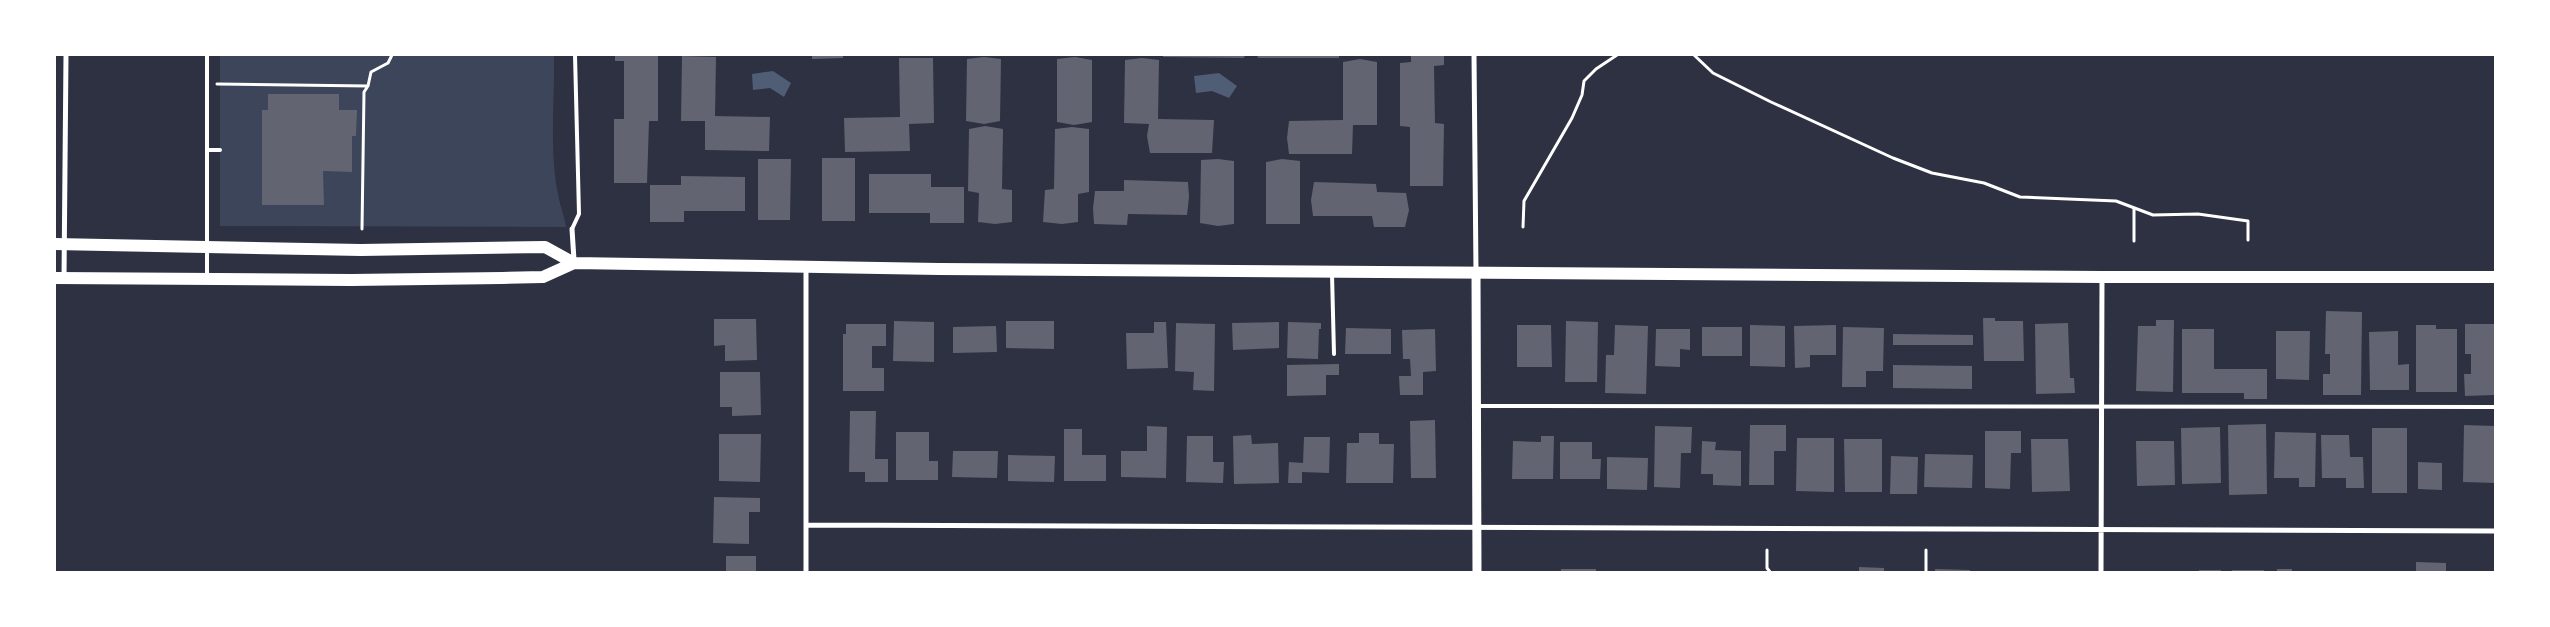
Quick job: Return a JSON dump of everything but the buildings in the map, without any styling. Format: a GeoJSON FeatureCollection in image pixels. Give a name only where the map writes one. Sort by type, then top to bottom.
{"type":"FeatureCollection","features":[{"type":"Feature","properties":{"kind":"main road"},"geometry":{"type":"LineString","coordinates":[[60,244],[361,250],[544,247],[574,263]]}},
{"type":"Feature","properties":{"kind":"main road"},"geometry":{"type":"LineString","coordinates":[[59,279],[351,280],[543,277],[574,263],[806,268],[1331,272],[2102,277],[2495,277]]}},
{"type":"Feature","properties":{"kind":"street"},"geometry":{"type":"LineString","coordinates":[[59,279],[66,55]]}},
{"type":"Feature","properties":{"kind":"street"},"geometry":{"type":"LineString","coordinates":[[1474,55],[1477,572]]}},
{"type":"Feature","properties":{"kind":"street"},"geometry":{"type":"LineString","coordinates":[[572,230],[574,263]]}},
{"type":"Feature","properties":{"kind":"street"},"geometry":{"type":"LineString","coordinates":[[806,268],[806,572]]}},
{"type":"Feature","properties":{"kind":"street"},"geometry":{"type":"LineString","coordinates":[[2101,572],[2102,277]]}},
{"type":"Feature","properties":{"kind":"street"},"geometry":{"type":"LineString","coordinates":[[806,526],[2495,531]]}},
{"type":"Feature","properties":{"kind":"lane"},"geometry":{"type":"LineString","coordinates":[[207,55],[207,279]]}},
{"type":"Feature","properties":{"kind":"lane"},"geometry":{"type":"LineString","coordinates":[[572,230],[579,214],[575,55]]}},
{"type":"Feature","properties":{"kind":"lane"},"geometry":{"type":"LineString","coordinates":[[206,150],[220,150]]}},
{"type":"Feature","properties":{"kind":"lane"},"geometry":{"type":"LineString","coordinates":[[1331,272],[1334,354]]}},
{"type":"Feature","properties":{"kind":"lane"},"geometry":{"type":"LineString","coordinates":[[1477,406],[2495,408]]}},
{"type":"Feature","properties":{"kind":"path"},"geometry":{"type":"LineString","coordinates":[[362,230],[364,92],[372,72],[388,63],[392,55]]}},
{"type":"Feature","properties":{"kind":"path"},"geometry":{"type":"LineString","coordinates":[[1523,227],[1524,202],[1572,118],[1582,95],[1584,81],[1596,69],[1617,55]]}},
{"type":"Feature","properties":{"kind":"path"},"geometry":{"type":"LineString","coordinates":[[1694,55],[1713,73],[1771,102],[1932,174],[1984,183],[2020,197],[2116,202],[2153,216],[2198,214],[2248,221],[2248,240]]}},
{"type":"Feature","properties":{"kind":"path"},"geometry":{"type":"LineString","coordinates":[[207,84],[368,86]]}},
{"type":"Feature","properties":{"kind":"path"},"geometry":{"type":"LineString","coordinates":[[2134,208],[2134,241]]}},
{"type":"Feature","properties":{"kind":"path"},"geometry":{"type":"LineString","coordinates":[[1767,550],[1770,572]]}},
{"type":"Feature","properties":{"kind":"path"},"geometry":{"type":"LineString","coordinates":[[1926,550],[1926,572]]}},
{"type":"Feature","properties":{"kind":"shaded area"},"geometry":{"type":"Polygon","coordinates":[[[220,55],[554,55],[553,124],[555,177],[566,227],[220,226],[220,55]]]}},
{"type":"Feature","properties":{"kind":"shaded area"},"geometry":{"type":"Polygon","coordinates":[[[773,71],[791,83],[784,97],[770,88],[753,90],[752,74],[773,71]]]}},
{"type":"Feature","properties":{"kind":"shaded area"},"geometry":{"type":"Polygon","coordinates":[[[1219,73],[1237,86],[1229,98],[1212,91],[1196,93],[1194,76],[1219,73]]]}}]}
